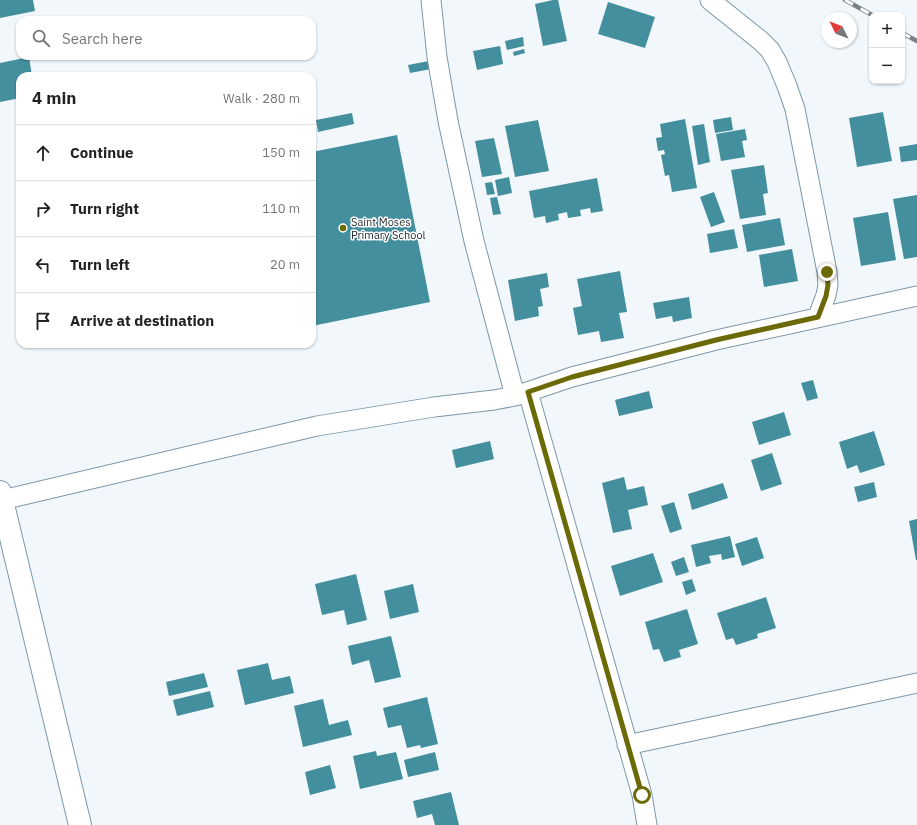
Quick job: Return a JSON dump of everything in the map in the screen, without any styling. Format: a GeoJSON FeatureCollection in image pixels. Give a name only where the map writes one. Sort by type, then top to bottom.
{"type":"FeatureCollection","features":[{"type":"Feature","properties":{"kind":"main road"},"geometry":{"type":"LineString","coordinates":[[1,496],[80,825]]}},
{"type":"Feature","properties":{"kind":"street"},"geometry":{"type":"LineString","coordinates":[[430,0],[437,57],[448,121],[474,241],[642,795],[647,825]]}},
{"type":"Feature","properties":{"kind":"street"},"geometry":{"type":"LineString","coordinates":[[710,0],[770,50],[777,62],[795,109],[827,272],[827,290],[818,317]]}},
{"type":"Feature","properties":{"kind":"street"},"geometry":{"type":"LineString","coordinates":[[1,496],[317,426],[434,407],[494,400],[521,394],[572,377],[716,340],[917,296]]}},
{"type":"Feature","properties":{"kind":"street"},"geometry":{"type":"LineString","coordinates":[[627,745],[917,683]]}},
{"type":"Feature","properties":{"kind":"building"},"geometry":{"type":"Polygon","coordinates":[[[0,0],[33,0],[35,11],[0,18],[0,0]]]}},
{"type":"Feature","properties":{"kind":"building"},"geometry":{"type":"Polygon","coordinates":[[[558,0],[567,41],[543,46],[535,4],[558,0]]]}},
{"type":"Feature","properties":{"kind":"building"},"geometry":{"type":"Polygon","coordinates":[[[608,2],[655,17],[645,48],[598,34],[608,2]]]}},
{"type":"Feature","properties":{"kind":"building"},"geometry":{"type":"Polygon","coordinates":[[[523,37],[524,46],[507,50],[505,41],[523,37]]]}},
{"type":"Feature","properties":{"kind":"building"},"geometry":{"type":"Polygon","coordinates":[[[500,46],[503,64],[477,70],[473,51],[500,46]]]}},
{"type":"Feature","properties":{"kind":"building"},"geometry":{"type":"Polygon","coordinates":[[[524,49],[525,53],[514,56],[513,52],[524,49]]]}},
{"type":"Feature","properties":{"kind":"building"},"geometry":{"type":"Polygon","coordinates":[[[16,60],[29,60],[31,72],[16,72],[16,99],[0,102],[0,63],[16,60]]]}},
{"type":"Feature","properties":{"kind":"building"},"geometry":{"type":"Polygon","coordinates":[[[429,61],[431,69],[410,73],[408,65],[429,61]]]}},
{"type":"Feature","properties":{"kind":"building"},"geometry":{"type":"Polygon","coordinates":[[[883,112],[892,161],[857,167],[849,118],[883,112]]]}},
{"type":"Feature","properties":{"kind":"building"},"geometry":{"type":"Polygon","coordinates":[[[352,113],[354,124],[318,132],[316,120],[352,113]]]}},
{"type":"Feature","properties":{"kind":"building"},"geometry":{"type":"Polygon","coordinates":[[[731,117],[733,130],[715,133],[713,120],[731,117]]]}},
{"type":"Feature","properties":{"kind":"building"},"geometry":{"type":"Polygon","coordinates":[[[685,119],[697,188],[672,192],[669,175],[665,176],[661,155],[665,154],[664,150],[658,151],[656,138],[662,137],[660,124],[685,119]]]}},
{"type":"Feature","properties":{"kind":"building"},"geometry":{"type":"Polygon","coordinates":[[[538,120],[549,171],[515,177],[505,126],[538,120]]]}},
{"type":"Feature","properties":{"kind":"building"},"geometry":{"type":"Polygon","coordinates":[[[704,124],[710,162],[698,165],[692,126],[704,124]]]}},
{"type":"Feature","properties":{"kind":"building"},"geometry":{"type":"Polygon","coordinates":[[[745,129],[747,140],[742,141],[745,157],[721,161],[716,134],[745,129]]]}},
{"type":"Feature","properties":{"kind":"building"},"geometry":{"type":"Polygon","coordinates":[[[397,135],[430,302],[316,325],[316,151],[397,135]]]}},
{"type":"Feature","properties":{"kind":"building"},"geometry":{"type":"Polygon","coordinates":[[[494,138],[502,174],[482,177],[475,141],[494,138]]]}},
{"type":"Feature","properties":{"kind":"building"},"geometry":{"type":"Polygon","coordinates":[[[917,144],[917,160],[901,162],[899,147],[917,144]]]}},
{"type":"Feature","properties":{"kind":"building"},"geometry":{"type":"Polygon","coordinates":[[[764,165],[768,193],[763,194],[766,215],[740,219],[731,170],[764,165]]]}},
{"type":"Feature","properties":{"kind":"building"},"geometry":{"type":"Polygon","coordinates":[[[509,177],[512,193],[498,196],[495,180],[509,177]]]}},
{"type":"Feature","properties":{"kind":"building"},"geometry":{"type":"Polygon","coordinates":[[[597,178],[603,211],[591,213],[590,208],[580,210],[581,216],[568,218],[567,212],[558,214],[559,220],[546,223],[545,216],[534,218],[529,191],[597,178]]]}},
{"type":"Feature","properties":{"kind":"building"},"geometry":{"type":"Polygon","coordinates":[[[492,182],[495,194],[487,195],[485,183],[492,182]]]}},
{"type":"Feature","properties":{"kind":"building"},"geometry":{"type":"Polygon","coordinates":[[[714,192],[725,222],[711,227],[700,197],[714,192]]]}},
{"type":"Feature","properties":{"kind":"building"},"geometry":{"type":"Polygon","coordinates":[[[917,195],[917,257],[904,259],[893,199],[917,195]]]}},
{"type":"Feature","properties":{"kind":"building"},"geometry":{"type":"Polygon","coordinates":[[[497,197],[501,214],[493,215],[490,198],[497,197]]]}},
{"type":"Feature","properties":{"kind":"building"},"geometry":{"type":"Polygon","coordinates":[[[888,212],[896,260],[861,266],[853,218],[888,212]]]}},
{"type":"Feature","properties":{"kind":"building"},"geometry":{"type":"Polygon","coordinates":[[[780,218],[785,245],[747,252],[742,225],[780,218]]]}},
{"type":"Feature","properties":{"kind":"building"},"geometry":{"type":"Polygon","coordinates":[[[734,229],[738,248],[710,253],[707,234],[734,229]]]}},
{"type":"Feature","properties":{"kind":"building"},"geometry":{"type":"Polygon","coordinates":[[[792,249],[798,281],[764,287],[759,255],[792,249]]]}},
{"type":"Feature","properties":{"kind":"building"},"geometry":{"type":"Polygon","coordinates":[[[620,271],[627,312],[619,313],[624,338],[601,342],[599,331],[578,335],[573,308],[582,306],[577,279],[620,271]]]}},
{"type":"Feature","properties":{"kind":"building"},"geometry":{"type":"Polygon","coordinates":[[[547,273],[549,287],[540,289],[543,306],[538,307],[539,316],[515,321],[508,280],[547,273]]]}},
{"type":"Feature","properties":{"kind":"building"},"geometry":{"type":"Polygon","coordinates":[[[689,297],[692,318],[673,322],[672,316],[656,319],[653,303],[689,297]]]}},
{"type":"Feature","properties":{"kind":"building"},"geometry":{"type":"Polygon","coordinates":[[[813,380],[818,398],[807,401],[801,383],[813,380]]]}},
{"type":"Feature","properties":{"kind":"building"},"geometry":{"type":"Polygon","coordinates":[[[649,391],[653,408],[619,416],[615,400],[649,391]]]}},
{"type":"Feature","properties":{"kind":"building"},"geometry":{"type":"Polygon","coordinates":[[[784,412],[791,435],[759,445],[752,422],[784,412]]]}},
{"type":"Feature","properties":{"kind":"building"},"geometry":{"type":"Polygon","coordinates":[[[874,431],[885,465],[860,473],[857,465],[847,469],[839,442],[874,431]]]}},
{"type":"Feature","properties":{"kind":"building"},"geometry":{"type":"Polygon","coordinates":[[[490,441],[494,459],[456,468],[452,450],[490,441]]]}},
{"type":"Feature","properties":{"kind":"building"},"geometry":{"type":"Polygon","coordinates":[[[772,453],[782,484],[761,491],[751,460],[772,453]]]}},
{"type":"Feature","properties":{"kind":"building"},"geometry":{"type":"Polygon","coordinates":[[[624,477],[627,490],[644,486],[648,505],[628,510],[632,529],[613,533],[602,483],[624,477]]]}},
{"type":"Feature","properties":{"kind":"building"},"geometry":{"type":"Polygon","coordinates":[[[874,482],[877,497],[858,502],[854,487],[874,482]]]}},
{"type":"Feature","properties":{"kind":"building"},"geometry":{"type":"Polygon","coordinates":[[[723,483],[728,498],[692,510],[688,494],[723,483]]]}},
{"type":"Feature","properties":{"kind":"building"},"geometry":{"type":"Polygon","coordinates":[[[674,502],[682,529],[670,533],[661,506],[674,502]]]}},
{"type":"Feature","properties":{"kind":"building"},"geometry":{"type":"Polygon","coordinates":[[[917,519],[917,560],[916,560],[909,521],[917,519]]]}},
{"type":"Feature","properties":{"kind":"building"},"geometry":{"type":"Polygon","coordinates":[[[730,536],[735,557],[722,560],[721,554],[709,556],[711,563],[696,567],[691,545],[730,536]]]}},
{"type":"Feature","properties":{"kind":"building"},"geometry":{"type":"Polygon","coordinates":[[[757,537],[764,558],[742,566],[735,544],[757,537]]]}},
{"type":"Feature","properties":{"kind":"building"},"geometry":{"type":"Polygon","coordinates":[[[653,553],[663,582],[620,596],[611,566],[653,553]]]}},
{"type":"Feature","properties":{"kind":"building"},"geometry":{"type":"Polygon","coordinates":[[[684,557],[689,572],[676,576],[671,562],[684,557]]]}},
{"type":"Feature","properties":{"kind":"building"},"geometry":{"type":"Polygon","coordinates":[[[356,574],[367,620],[347,625],[344,610],[322,615],[315,584],[356,574]]]}},
{"type":"Feature","properties":{"kind":"building"},"geometry":{"type":"Polygon","coordinates":[[[692,579],[696,591],[686,595],[682,582],[692,579]]]}},
{"type":"Feature","properties":{"kind":"building"},"geometry":{"type":"Polygon","coordinates":[[[413,584],[419,612],[390,619],[384,591],[413,584]]]}},
{"type":"Feature","properties":{"kind":"building"},"geometry":{"type":"Polygon","coordinates":[[[766,597],[776,628],[757,634],[758,638],[736,645],[733,638],[726,640],[717,613],[766,597]]]}},
{"type":"Feature","properties":{"kind":"building"},"geometry":{"type":"Polygon","coordinates":[[[687,609],[698,644],[679,650],[681,657],[664,662],[659,649],[653,650],[645,622],[687,609]]]}},
{"type":"Feature","properties":{"kind":"building"},"geometry":{"type":"Polygon","coordinates":[[[391,636],[401,677],[375,683],[369,660],[352,665],[348,646],[391,636]]]}},
{"type":"Feature","properties":{"kind":"building"},"geometry":{"type":"Polygon","coordinates":[[[268,663],[272,680],[290,676],[294,693],[245,705],[237,670],[268,663]]]}},
{"type":"Feature","properties":{"kind":"building"},"geometry":{"type":"Polygon","coordinates":[[[204,673],[208,687],[169,696],[166,682],[204,673]]]}},
{"type":"Feature","properties":{"kind":"building"},"geometry":{"type":"Polygon","coordinates":[[[210,691],[214,707],[177,716],[173,700],[210,691]]]}},
{"type":"Feature","properties":{"kind":"building"},"geometry":{"type":"Polygon","coordinates":[[[427,697],[438,744],[421,748],[420,745],[407,748],[401,725],[388,728],[383,708],[427,697]]]}},
{"type":"Feature","properties":{"kind":"building"},"geometry":{"type":"Polygon","coordinates":[[[323,699],[329,725],[348,720],[352,735],[303,747],[294,706],[323,699]]]}},
{"type":"Feature","properties":{"kind":"building"},"geometry":{"type":"Polygon","coordinates":[[[376,751],[377,756],[396,752],[403,779],[360,789],[353,756],[376,751]]]}},
{"type":"Feature","properties":{"kind":"building"},"geometry":{"type":"Polygon","coordinates":[[[435,752],[439,770],[408,777],[404,760],[435,752]]]}},
{"type":"Feature","properties":{"kind":"building"},"geometry":{"type":"Polygon","coordinates":[[[330,765],[336,788],[310,795],[305,772],[330,765]]]}},
{"type":"Feature","properties":{"kind":"building"},"geometry":{"type":"Polygon","coordinates":[[[451,792],[459,825],[435,825],[432,814],[417,818],[413,801],[451,792]]]}},
{"type":"Feature","properties":{"kind":"railway"},"geometry":{"type":"LineString","coordinates":[[845,0],[869,13]]}},
{"type":"Feature","properties":{"kind":"railway"},"geometry":{"type":"LineString","coordinates":[[905,35],[917,41]]}},
{"type":"Feature","properties":{"kind":"place","name":"Saint Moses Primary School"},"geometry":{"type":"Point","coordinates":[343,228]}},
{"type":"Feature","properties":{"kind":"route"},"geometry":{"type":"LineString","coordinates":[[642,795],[528,392],[572,377],[716,340],[818,317],[826,296],[828,285],[827,272]]}}]}
